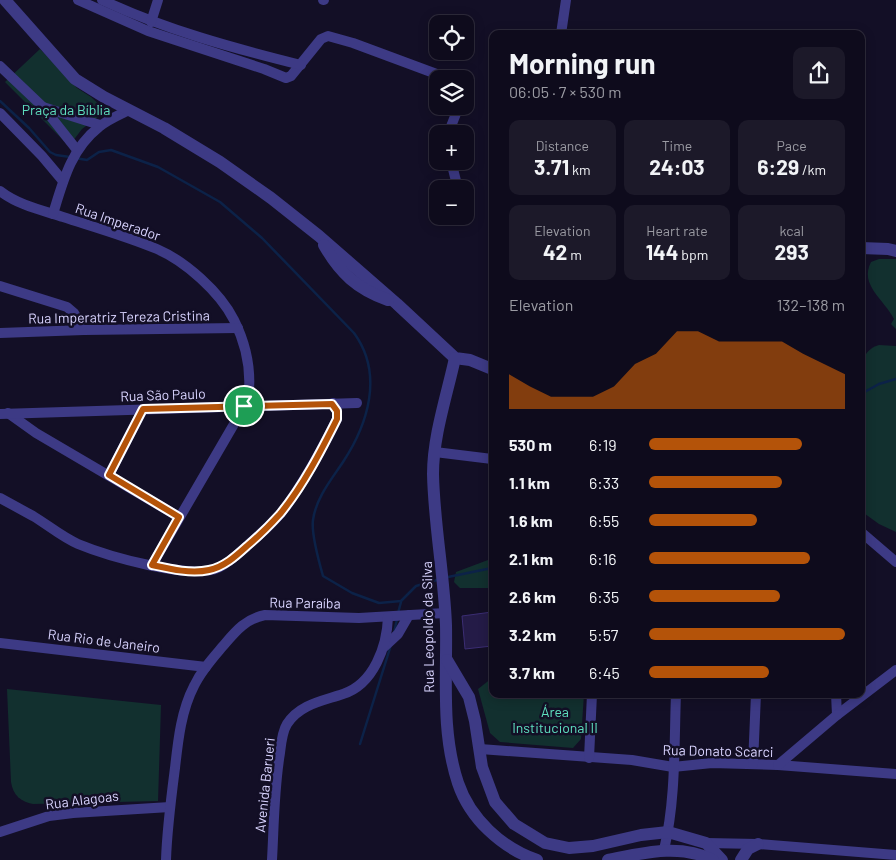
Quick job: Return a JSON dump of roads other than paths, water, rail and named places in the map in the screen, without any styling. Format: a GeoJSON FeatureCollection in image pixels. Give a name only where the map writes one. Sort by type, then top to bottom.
{"type":"FeatureCollection","features":[{"type":"Feature","properties":{"kind":"street"},"geometry":{"type":"LineString","coordinates":[[5,0],[75,79],[164,128],[220,162],[271,198],[319,236],[455,358],[470,360],[489,368]]}},
{"type":"Feature","properties":{"kind":"street"},"geometry":{"type":"LineString","coordinates":[[78,0],[148,31],[286,78],[291,76],[301,65],[321,39],[328,36],[353,43],[429,71]]}},
{"type":"Feature","properties":{"kind":"street"},"geometry":{"type":"LineString","coordinates":[[102,0],[151,22],[188,35],[301,65]]}},
{"type":"Feature","properties":{"kind":"street"},"geometry":{"type":"LineString","coordinates":[[151,22],[158,0]]}},
{"type":"Feature","properties":{"kind":"street"},"geometry":{"type":"LineString","coordinates":[[562,30],[566,0]]}},
{"type":"Feature","properties":{"kind":"street"},"geometry":{"type":"LineString","coordinates":[[264,69],[267,57]]}},
{"type":"Feature","properties":{"kind":"street"},"geometry":{"type":"LineString","coordinates":[[0,66],[44,107],[77,150]]}},
{"type":"Feature","properties":{"kind":"street"},"geometry":{"type":"LineString","coordinates":[[44,107],[100,125]]}},
{"type":"Feature","properties":{"kind":"street"},"geometry":{"type":"LineString","coordinates":[[53,214],[63,181],[77,150],[100,125],[129,110]]}},
{"type":"Feature","properties":{"kind":"street"},"geometry":{"type":"LineString","coordinates":[[0,113],[42,156],[63,181]]}},
{"type":"Feature","properties":{"kind":"street","name":"Rua Imperador"},"geometry":{"type":"LineString","coordinates":[[0,191],[9,198],[158,249],[170,256],[214,291],[225,304],[238,328],[250,369],[248,400],[152,565]]}},
{"type":"Feature","properties":{"kind":"street"},"geometry":{"type":"LineString","coordinates":[[865,248],[896,251]]}},
{"type":"Feature","properties":{"kind":"street"},"geometry":{"type":"LineString","coordinates":[[0,286],[67,308],[74,313],[84,330]]}},
{"type":"Feature","properties":{"kind":"street","name":"Rua Imperatriz Tereza Cristina"},"geometry":{"type":"LineString","coordinates":[[0,333],[238,328]]}},
{"type":"Feature","properties":{"kind":"street","name":"Rua Leopoldo da Silva"},"geometry":{"type":"LineString","coordinates":[[455,358],[435,452],[435,498],[442,566],[447,660],[444,703],[450,752],[458,784],[474,815],[497,838],[520,854],[537,860]]}},
{"type":"Feature","properties":{"kind":"street","name":"Rua São Paulo"},"geometry":{"type":"LineString","coordinates":[[4,414],[357,403]]}},
{"type":"Feature","properties":{"kind":"street"},"geometry":{"type":"LineString","coordinates":[[0,498],[77,543],[112,555],[179,570],[207,571],[218,568],[255,539],[280,513],[307,473],[337,419],[337,411],[332,404]]}},
{"type":"Feature","properties":{"kind":"street"},"geometry":{"type":"LineString","coordinates":[[109,475],[143,409]]}},
{"type":"Feature","properties":{"kind":"street"},"geometry":{"type":"LineString","coordinates":[[4,414],[179,517]]}},
{"type":"Feature","properties":{"kind":"street"},"geometry":{"type":"LineString","coordinates":[[435,452],[489,458]]}},
{"type":"Feature","properties":{"kind":"street"},"geometry":{"type":"LineString","coordinates":[[865,535],[896,562]]}},
{"type":"Feature","properties":{"kind":"street","name":"Rua Paraíba"},"geometry":{"type":"LineString","coordinates":[[166,860],[170,807],[179,735],[186,704],[194,686],[206,667],[237,630],[255,617],[265,615],[388,617],[445,613]]}},
{"type":"Feature","properties":{"kind":"street","name":"Avenida Barueri"},"geometry":{"type":"LineString","coordinates":[[384,647],[398,634],[409,615]]}},
{"type":"Feature","properties":{"kind":"street","name":"Avenida Barueri"},"geometry":{"type":"LineString","coordinates":[[272,860],[277,772],[283,735],[287,724],[307,706],[358,688],[369,676],[384,647],[388,617]]}},
{"type":"Feature","properties":{"kind":"street","name":"Rua Rio de Janeiro"},"geometry":{"type":"LineString","coordinates":[[0,643],[206,667]]}},
{"type":"Feature","properties":{"kind":"street"},"geometry":{"type":"LineString","coordinates":[[447,660],[469,697],[482,767],[495,802],[514,824],[545,842],[568,848],[592,846],[641,835],[668,832],[706,843],[758,844],[896,855]]}},
{"type":"Feature","properties":{"kind":"street"},"geometry":{"type":"LineString","coordinates":[[865,694],[896,670]]}},
{"type":"Feature","properties":{"kind":"street"},"geometry":{"type":"LineString","coordinates":[[589,758],[592,698]]}},
{"type":"Feature","properties":{"kind":"street"},"geometry":{"type":"LineString","coordinates":[[664,850],[668,832],[674,767],[676,698]]}},
{"type":"Feature","properties":{"kind":"street"},"geometry":{"type":"LineString","coordinates":[[753,764],[756,698]]}},
{"type":"Feature","properties":{"kind":"street"},"geometry":{"type":"LineString","coordinates":[[836,698],[837,715]]}},
{"type":"Feature","properties":{"kind":"street"},"geometry":{"type":"LineString","coordinates":[[778,765],[859,698]]}},
{"type":"Feature","properties":{"kind":"street","name":"Rua Donato Scarci"},"geometry":{"type":"LineString","coordinates":[[480,749],[632,760],[674,767],[712,763],[753,764],[896,774]]}},
{"type":"Feature","properties":{"kind":"street","name":"Rua Alagoas"},"geometry":{"type":"LineString","coordinates":[[0,832],[49,816],[170,807]]}},
{"type":"Feature","properties":{"kind":"street"},"geometry":{"type":"LineString","coordinates":[[706,843],[722,860]]}},
{"type":"Feature","properties":{"kind":"street"},"geometry":{"type":"LineString","coordinates":[[741,860],[748,849],[758,844]]}},
{"type":"Feature","properties":{"kind":"street"},"geometry":{"type":"LineString","coordinates":[[608,860],[664,850],[691,853],[712,860]]}},
{"type":"Feature","properties":{"kind":"waterway"},"geometry":{"type":"LineString","coordinates":[[0,101],[29,128],[50,152],[70,157]]}},
{"type":"Feature","properties":{"kind":"waterway"},"geometry":{"type":"LineString","coordinates":[[75,158],[87,160],[99,152],[111,150],[158,167],[220,202],[262,238],[354,333],[363,349],[368,365],[369,399],[359,432],[352,447],[317,504],[313,520],[313,533],[323,576],[352,593],[379,603],[401,601],[416,586],[437,580]]}},
{"type":"Feature","properties":{"kind":"waterway"},"geometry":{"type":"LineString","coordinates":[[865,392],[879,384],[896,379]]}},
{"type":"Feature","properties":{"kind":"waterway"},"geometry":{"type":"LineString","coordinates":[[448,577],[489,569]]}},
{"type":"Feature","properties":{"kind":"waterway"},"geometry":{"type":"LineString","coordinates":[[398,613],[401,602]]}},
{"type":"Feature","properties":{"kind":"waterway"},"geometry":{"type":"LineString","coordinates":[[394,633],[397,619]]}},
{"type":"Feature","properties":{"kind":"waterway"},"geometry":{"type":"LineString","coordinates":[[360,744],[391,645]]}},
{"type":"Feature","properties":{"kind":"park label","name":"Praça da Bíblia"},"geometry":{"type":"Point","coordinates":[66,110]}},
{"type":"Feature","properties":{"kind":"park label","name":"Área Institucional II"},"geometry":{"type":"Point","coordinates":[555,720]}}]}
